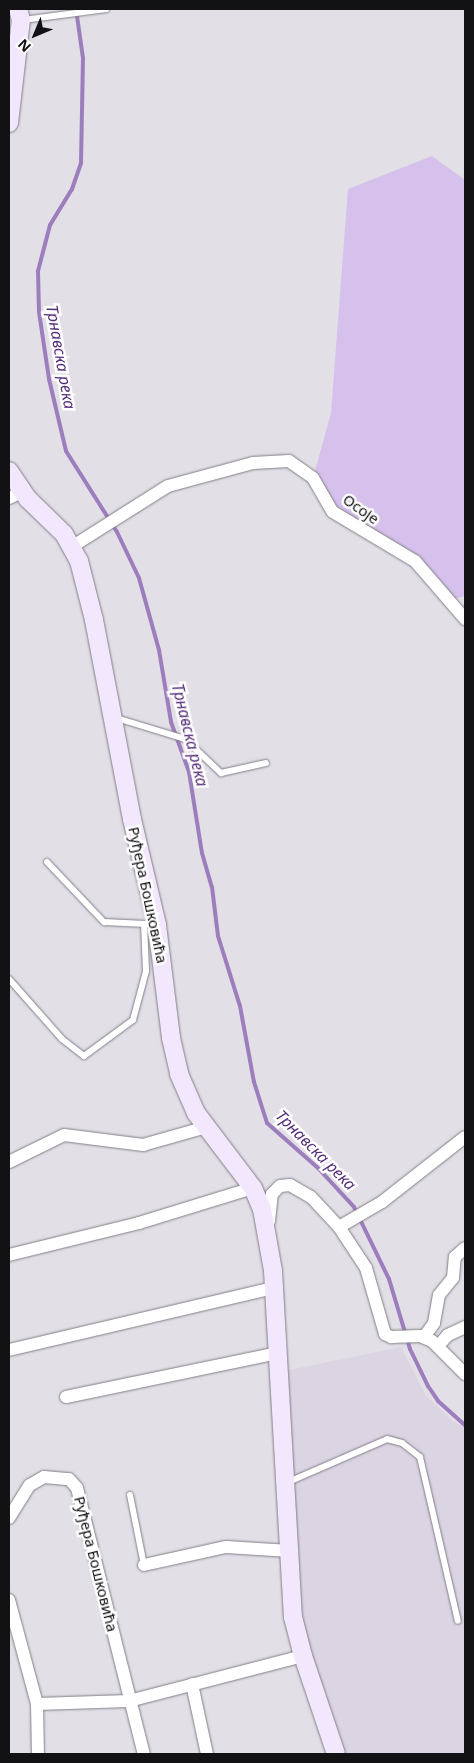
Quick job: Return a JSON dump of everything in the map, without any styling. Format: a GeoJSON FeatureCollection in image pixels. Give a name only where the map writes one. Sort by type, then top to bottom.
{"type":"FeatureCollection","features":[{"type":"Feature","properties":{"kind":"main road"},"geometry":{"type":"LineString","coordinates":[[9,123],[20,12]]}},
{"type":"Feature","properties":{"kind":"main road","name":"Руђера Бошковића"},"geometry":{"type":"LineString","coordinates":[[9,471],[15,495],[73,546],[87,588],[173,1051],[190,1102],[206,1127],[253,1188],[266,1227],[274,1288],[279,1353],[293,1617],[303,1656],[336,1754]]}},
{"type":"Feature","properties":{"kind":"street","name":"Осоје"},"geometry":{"type":"LineString","coordinates":[[73,546],[168,486],[253,463],[289,461],[313,478],[332,512],[415,561],[465,619]]}},
{"type":"Feature","properties":{"kind":"street"},"geometry":{"type":"LineString","coordinates":[[9,1162],[64,1136],[143,1145],[206,1127]]}},
{"type":"Feature","properties":{"kind":"street"},"geometry":{"type":"LineString","coordinates":[[465,1137],[368,1212],[339,1227],[366,1268],[382,1329],[391,1337],[420,1337],[439,1345],[465,1374]]}},
{"type":"Feature","properties":{"kind":"street","name":"Руђера Бошковића"},"geometry":{"type":"LineString","coordinates":[[266,1227],[271,1216],[270,1199],[274,1190],[283,1185],[304,1191],[339,1227]]}},
{"type":"Feature","properties":{"kind":"street"},"geometry":{"type":"LineString","coordinates":[[9,1255],[140,1223],[253,1188]]}},
{"type":"Feature","properties":{"kind":"street"},"geometry":{"type":"LineString","coordinates":[[420,1337],[434,1323],[439,1295],[454,1278],[455,1257],[465,1248]]}},
{"type":"Feature","properties":{"kind":"street"},"geometry":{"type":"LineString","coordinates":[[9,1350],[274,1288]]}},
{"type":"Feature","properties":{"kind":"street"},"geometry":{"type":"LineString","coordinates":[[439,1345],[448,1335],[465,1326]]}},
{"type":"Feature","properties":{"kind":"street"},"geometry":{"type":"LineString","coordinates":[[66,1398],[279,1353]]}},
{"type":"Feature","properties":{"kind":"street","name":"Руђера Бошковића"},"geometry":{"type":"LineString","coordinates":[[9,1518],[30,1485],[44,1477],[70,1479],[78,1488],[129,1701],[144,1754]]}},
{"type":"Feature","properties":{"kind":"street"},"geometry":{"type":"LineString","coordinates":[[144,1564],[226,1547],[290,1551]]}},
{"type":"Feature","properties":{"kind":"street"},"geometry":{"type":"LineString","coordinates":[[9,1600],[37,1704],[38,1754]]}},
{"type":"Feature","properties":{"kind":"street"},"geometry":{"type":"LineString","coordinates":[[37,1704],[129,1701],[303,1656]]}},
{"type":"Feature","properties":{"kind":"street"},"geometry":{"type":"LineString","coordinates":[[192,1684],[207,1754]]}},
{"type":"Feature","properties":{"kind":"lane"},"geometry":{"type":"LineString","coordinates":[[20,12],[68,15],[106,9]]}},
{"type":"Feature","properties":{"kind":"lane"},"geometry":{"type":"LineString","coordinates":[[112,717],[184,739],[221,773],[266,763]]}},
{"type":"Feature","properties":{"kind":"lane"},"geometry":{"type":"LineString","coordinates":[[47,862],[104,922],[151,925]]}},
{"type":"Feature","properties":{"kind":"lane","name":"Руђера Бошковића"},"geometry":{"type":"LineString","coordinates":[[9,979],[62,1039],[84,1056],[133,1020],[146,971],[151,925]]}},
{"type":"Feature","properties":{"kind":"lane"},"geometry":{"type":"LineString","coordinates":[[285,1484],[387,1439],[402,1443],[420,1457],[458,1621]]}},
{"type":"Feature","properties":{"kind":"lane"},"geometry":{"type":"LineString","coordinates":[[130,1495],[144,1564]]}},
{"type":"Feature","properties":{"kind":"shaded area"},"geometry":{"type":"Polygon","coordinates":[[[432,156],[465,180],[465,596],[450,600],[415,561],[333,512],[313,478],[331,413],[348,189],[432,156]]]}},
{"type":"Feature","properties":{"kind":"shaded area"},"geometry":{"type":"Polygon","coordinates":[[[401,1347],[426,1396],[455,1423],[465,1427],[465,1754],[336,1754],[303,1656],[280,1372],[401,1347]]]}},
{"type":"Feature","properties":{"kind":"waterway","name":"Трнавска река"},"geometry":{"type":"LineString","coordinates":[[76,9],[83,58],[81,163],[72,189],[50,225],[38,271],[39,312],[49,379],[66,451],[117,532],[139,578],[159,650],[171,722],[189,772],[202,853],[212,887],[218,936],[240,1006],[254,1082],[267,1123],[318,1168],[354,1207],[389,1279],[410,1349],[428,1386],[438,1401],[465,1425]]}}]}
